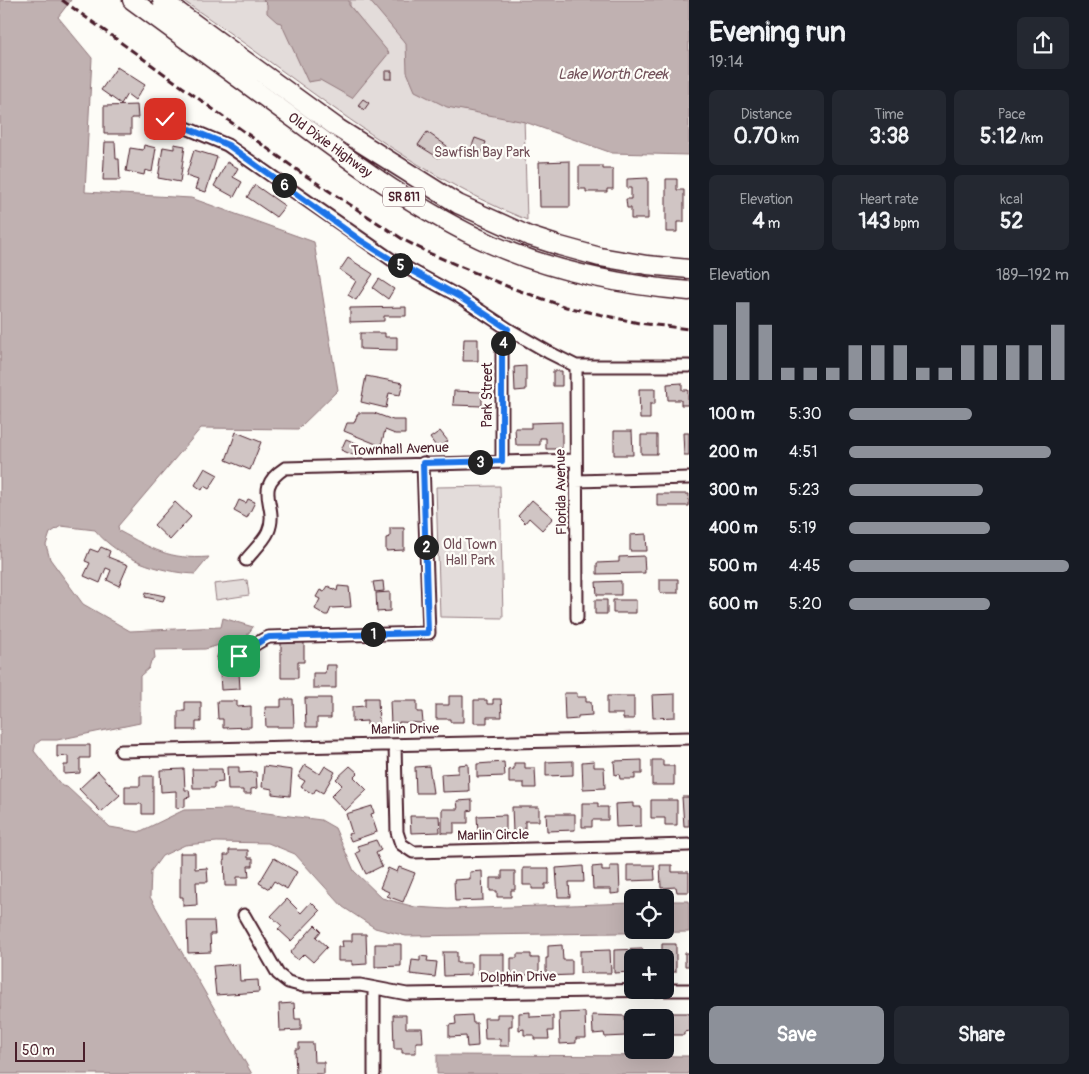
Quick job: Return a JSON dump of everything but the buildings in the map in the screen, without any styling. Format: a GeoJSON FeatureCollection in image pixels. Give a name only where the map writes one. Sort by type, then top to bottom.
{"type":"FeatureCollection","features":[{"type":"Feature","properties":{"kind":"main road","name":"Old Dixie Highway"},"geometry":{"type":"LineString","coordinates":[[132,0],[373,176],[448,223],[492,245],[556,268],[605,281],[689,290]]}},
{"type":"Feature","properties":{"kind":"main road","name":"Old Dixie Highway"},"geometry":{"type":"LineString","coordinates":[[165,2],[339,129],[458,204],[529,236],[564,247],[647,265],[689,270]]}},
{"type":"Feature","properties":{"kind":"street"},"geometry":{"type":"LineString","coordinates":[[165,119],[228,145],[360,240],[400,265],[458,296],[508,329],[576,366],[689,366]]}},
{"type":"Feature","properties":{"kind":"street","name":"Park Street"},"geometry":{"type":"LineString","coordinates":[[502,461],[502,344],[508,329]]}},
{"type":"Feature","properties":{"kind":"street","name":"Florida Avenue"},"geometry":{"type":"LineString","coordinates":[[576,366],[577,618]]}},
{"type":"Feature","properties":{"kind":"street","name":"Townhall Avenue"},"geometry":{"type":"LineString","coordinates":[[246,560],[268,532],[270,520],[268,486],[273,476],[285,468],[576,460]]}},
{"type":"Feature","properties":{"kind":"street"},"geometry":{"type":"LineString","coordinates":[[224,658],[239,656],[254,647],[258,641],[269,637],[428,633],[423,463]]}},
{"type":"Feature","properties":{"kind":"street"},"geometry":{"type":"LineString","coordinates":[[576,481],[689,478]]}},
{"type":"Feature","properties":{"kind":"street","name":"Marlin Drive"},"geometry":{"type":"LineString","coordinates":[[121,751],[689,738]]}},
{"type":"Feature","properties":{"kind":"street","name":"Marlin Circle"},"geometry":{"type":"LineString","coordinates":[[395,744],[397,832],[401,844],[412,852],[689,845]]}},
{"type":"Feature","properties":{"kind":"street","name":"Dolphin Drive"},"geometry":{"type":"LineString","coordinates":[[244,915],[278,974],[288,982],[303,986],[360,985],[407,994],[624,991]]}},
{"type":"Feature","properties":{"kind":"street"},"geometry":{"type":"LineString","coordinates":[[374,988],[374,1074]]}},
{"type":"Feature","properties":{"kind":"street","name":"Dolphin Drive"},"geometry":{"type":"LineString","coordinates":[[674,990],[689,990]]}},
{"type":"Feature","properties":{"kind":"green space","name":"Sawfish Bay Park"},"geometry":{"type":"Polygon","coordinates":[[[182,0],[265,0],[282,22],[309,82],[386,54],[350,6],[350,0],[372,0],[524,117],[527,220],[480,199],[435,175],[392,148],[182,0]]]}},
{"type":"Feature","properties":{"kind":"green space","name":"Old Town Hall Park"},"geometry":{"type":"Polygon","coordinates":[[[500,486],[503,618],[440,617],[436,487],[500,486]]]}},
{"type":"Feature","properties":{"kind":"green space"},"geometry":{"type":"Polygon","coordinates":[[[247,580],[249,595],[216,600],[214,584],[247,580]]]}},
{"type":"Feature","properties":{"kind":"water"},"geometry":{"type":"Polygon","coordinates":[[[0,0],[71,0],[58,17],[92,58],[85,192],[191,198],[314,242],[338,390],[298,429],[201,428],[118,526],[119,531],[161,552],[182,557],[209,557],[195,574],[153,567],[140,562],[116,549],[95,530],[61,526],[50,533],[46,545],[50,559],[83,604],[130,631],[221,627],[223,618],[253,627],[245,638],[205,649],[154,650],[155,658],[151,661],[149,668],[140,676],[140,723],[57,740],[41,740],[36,744],[34,751],[62,786],[67,787],[110,827],[139,832],[184,810],[235,809],[321,820],[335,828],[354,871],[382,898],[415,907],[448,909],[624,903],[624,933],[406,936],[375,928],[343,907],[295,854],[268,843],[217,842],[185,845],[162,856],[151,871],[150,897],[252,1074],[0,1074],[0,0]]]}},
{"type":"Feature","properties":{"kind":"water"},"geometry":{"type":"Polygon","coordinates":[[[263,0],[349,0],[349,5],[389,53],[352,98],[320,80],[308,82],[281,23],[277,22],[267,13],[267,4],[263,0]]]}},
{"type":"Feature","properties":{"kind":"water","name":"Lake Worth Creek"},"geometry":{"type":"Polygon","coordinates":[[[369,0],[689,0],[689,155],[612,153],[525,122],[447,107],[415,91],[407,72],[406,44],[369,0]]]}},
{"type":"Feature","properties":{"kind":"water"},"geometry":{"type":"Polygon","coordinates":[[[674,901],[689,901],[689,932],[674,932],[674,901]]]}},
{"type":"Feature","properties":{"kind":"water"},"geometry":{"type":"Polygon","coordinates":[[[437,1055],[624,1056],[624,1059],[674,1059],[674,1056],[689,1056],[689,1074],[437,1074],[437,1055]]]}},
{"type":"Feature","properties":{"kind":"railway"},"geometry":{"type":"LineString","coordinates":[[62,0],[300,172],[404,240],[431,254],[509,287],[566,307],[639,323],[689,329]]}},
{"type":"Feature","properties":{"kind":"route"},"geometry":{"type":"LineString","coordinates":[[165,119],[228,145],[360,240],[424,279],[458,296],[508,329],[502,344],[502,461],[423,463],[428,633],[269,637],[258,641],[254,647],[239,656]]}}]}
